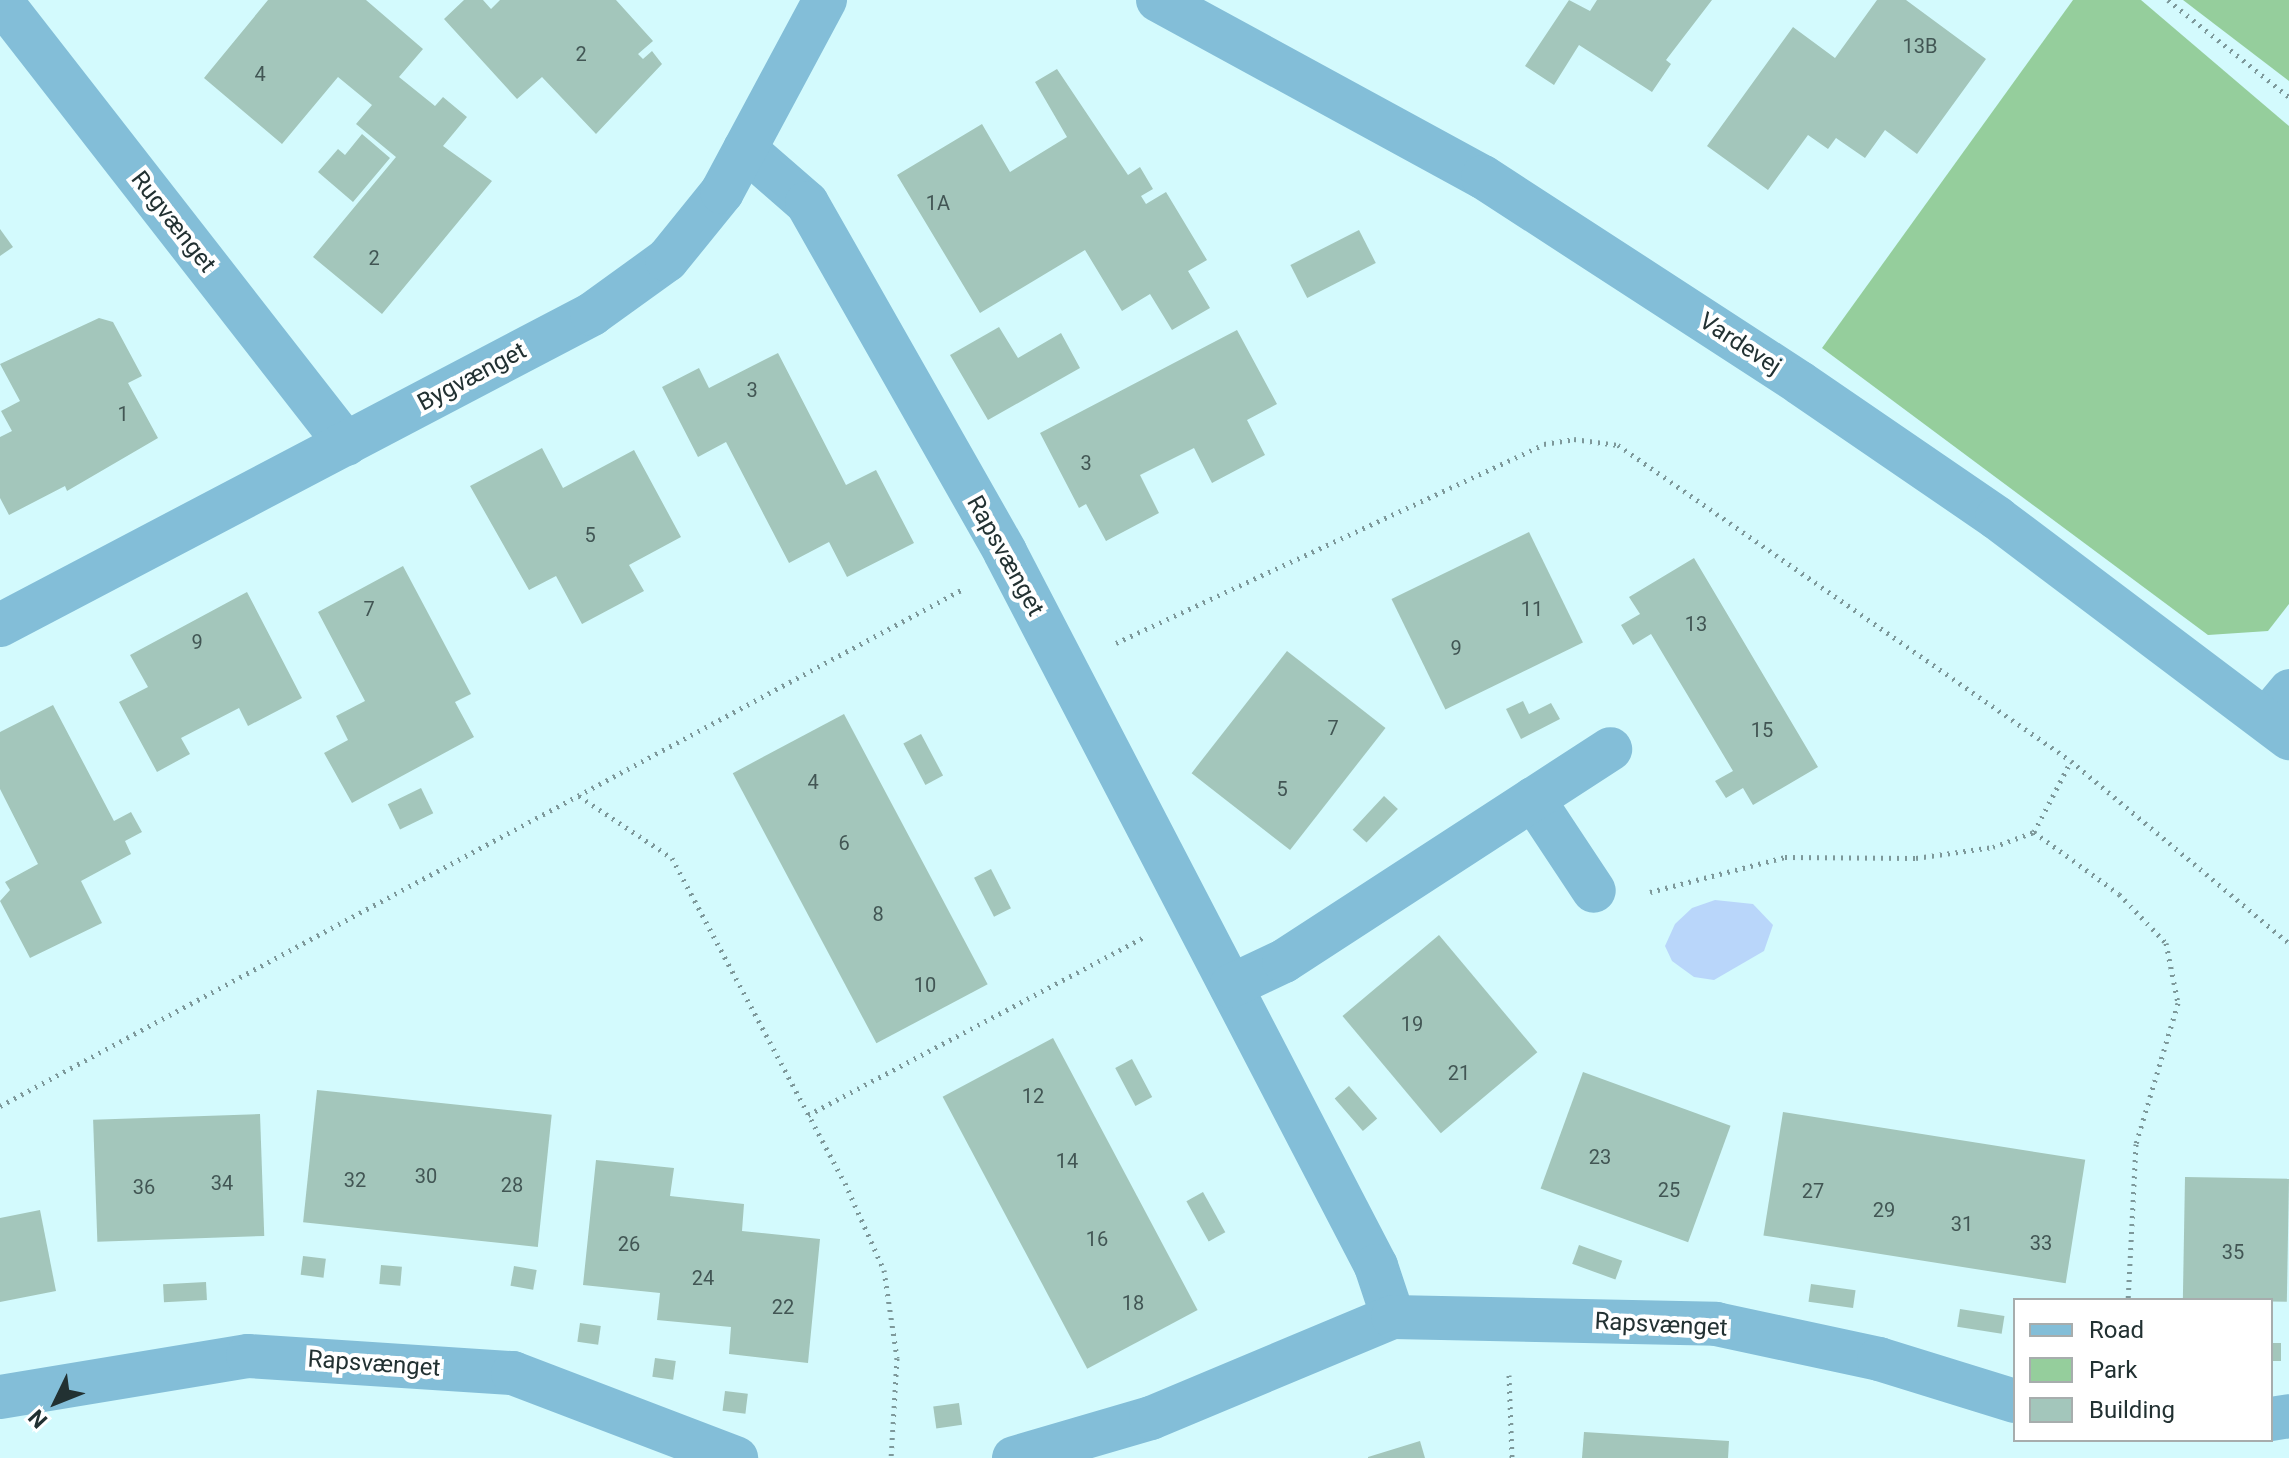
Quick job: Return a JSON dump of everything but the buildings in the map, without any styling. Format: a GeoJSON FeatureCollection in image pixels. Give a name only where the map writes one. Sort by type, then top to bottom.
{"type":"FeatureCollection","features":[{"type":"Feature","properties":{"kind":"street","name":"Rugvænget"},"geometry":{"type":"LineString","coordinates":[[0,0],[346,444]]}},
{"type":"Feature","properties":{"kind":"street","name":"Bygvænget"},"geometry":{"type":"LineString","coordinates":[[0,625],[592,314],[667,260],[722,192],[825,0]]}},
{"type":"Feature","properties":{"kind":"street","name":"Vardevej"},"geometry":{"type":"LineString","coordinates":[[1158,0],[1483,177],[1997,518],[2281,716]]}},
{"type":"Feature","properties":{"kind":"street","name":"Rapsvænget"},"geometry":{"type":"LineString","coordinates":[[745,149],[807,203],[1011,563],[1376,1266],[1393,1317]]}},
{"type":"Feature","properties":{"kind":"street"},"geometry":{"type":"LineString","coordinates":[[1231,986],[1284,961],[1610,749]]}},
{"type":"Feature","properties":{"kind":"street"},"geometry":{"type":"LineString","coordinates":[[1533,799],[1594,891]]}},
{"type":"Feature","properties":{"kind":"street","name":"Rapsvænget"},"geometry":{"type":"LineString","coordinates":[[1014,1458],[1151,1418],[1393,1317],[1716,1324],[1879,1359],[2013,1400]]}},
{"type":"Feature","properties":{"kind":"street","name":"Rapsvænget"},"geometry":{"type":"LineString","coordinates":[[0,1397],[248,1356],[513,1373],[736,1458]]}},
{"type":"Feature","properties":{"kind":"path"},"geometry":{"type":"LineString","coordinates":[[2168,0],[2289,97]]}},
{"type":"Feature","properties":{"kind":"path"},"geometry":{"type":"LineString","coordinates":[[1064,667],[1544,444],[1574,439],[1618,445],[2071,761],[2289,943]]}},
{"type":"Feature","properties":{"kind":"path"},"geometry":{"type":"LineString","coordinates":[[0,1106],[1011,563]]}},
{"type":"Feature","properties":{"kind":"path"},"geometry":{"type":"LineString","coordinates":[[1594,891],[1626,899],[1711,871],[1785,857],[1916,858],[1993,847],[2034,832],[2071,761]]}},
{"type":"Feature","properties":{"kind":"path"},"geometry":{"type":"LineString","coordinates":[[578,795],[672,858],[808,1115],[884,1270],[897,1358],[891,1458]]}},
{"type":"Feature","properties":{"kind":"path"},"geometry":{"type":"LineString","coordinates":[[2034,832],[2083,863],[2166,943],[2178,1003],[2136,1144],[2128,1298]]}},
{"type":"Feature","properties":{"kind":"path"},"geometry":{"type":"LineString","coordinates":[[808,1115],[1193,912]]}},
{"type":"Feature","properties":{"kind":"path"},"geometry":{"type":"LineString","coordinates":[[1507,1319],[1512,1458]]}},
{"type":"Feature","properties":{"kind":"green space"},"geometry":{"type":"Polygon","coordinates":[[[2073,0],[2141,0],[2289,126],[2289,604],[2268,631],[2208,635],[1822,348],[2073,0]]]}},
{"type":"Feature","properties":{"kind":"green space"},"geometry":{"type":"Polygon","coordinates":[[[2183,0],[2289,0],[2289,81],[2183,0]]]}},
{"type":"Feature","properties":{"kind":"water"},"geometry":{"type":"Polygon","coordinates":[[[1715,900],[1753,904],[1773,925],[1764,951],[1714,980],[1694,977],[1672,961],[1665,946],[1675,924],[1692,908],[1715,900]]]}}]}
